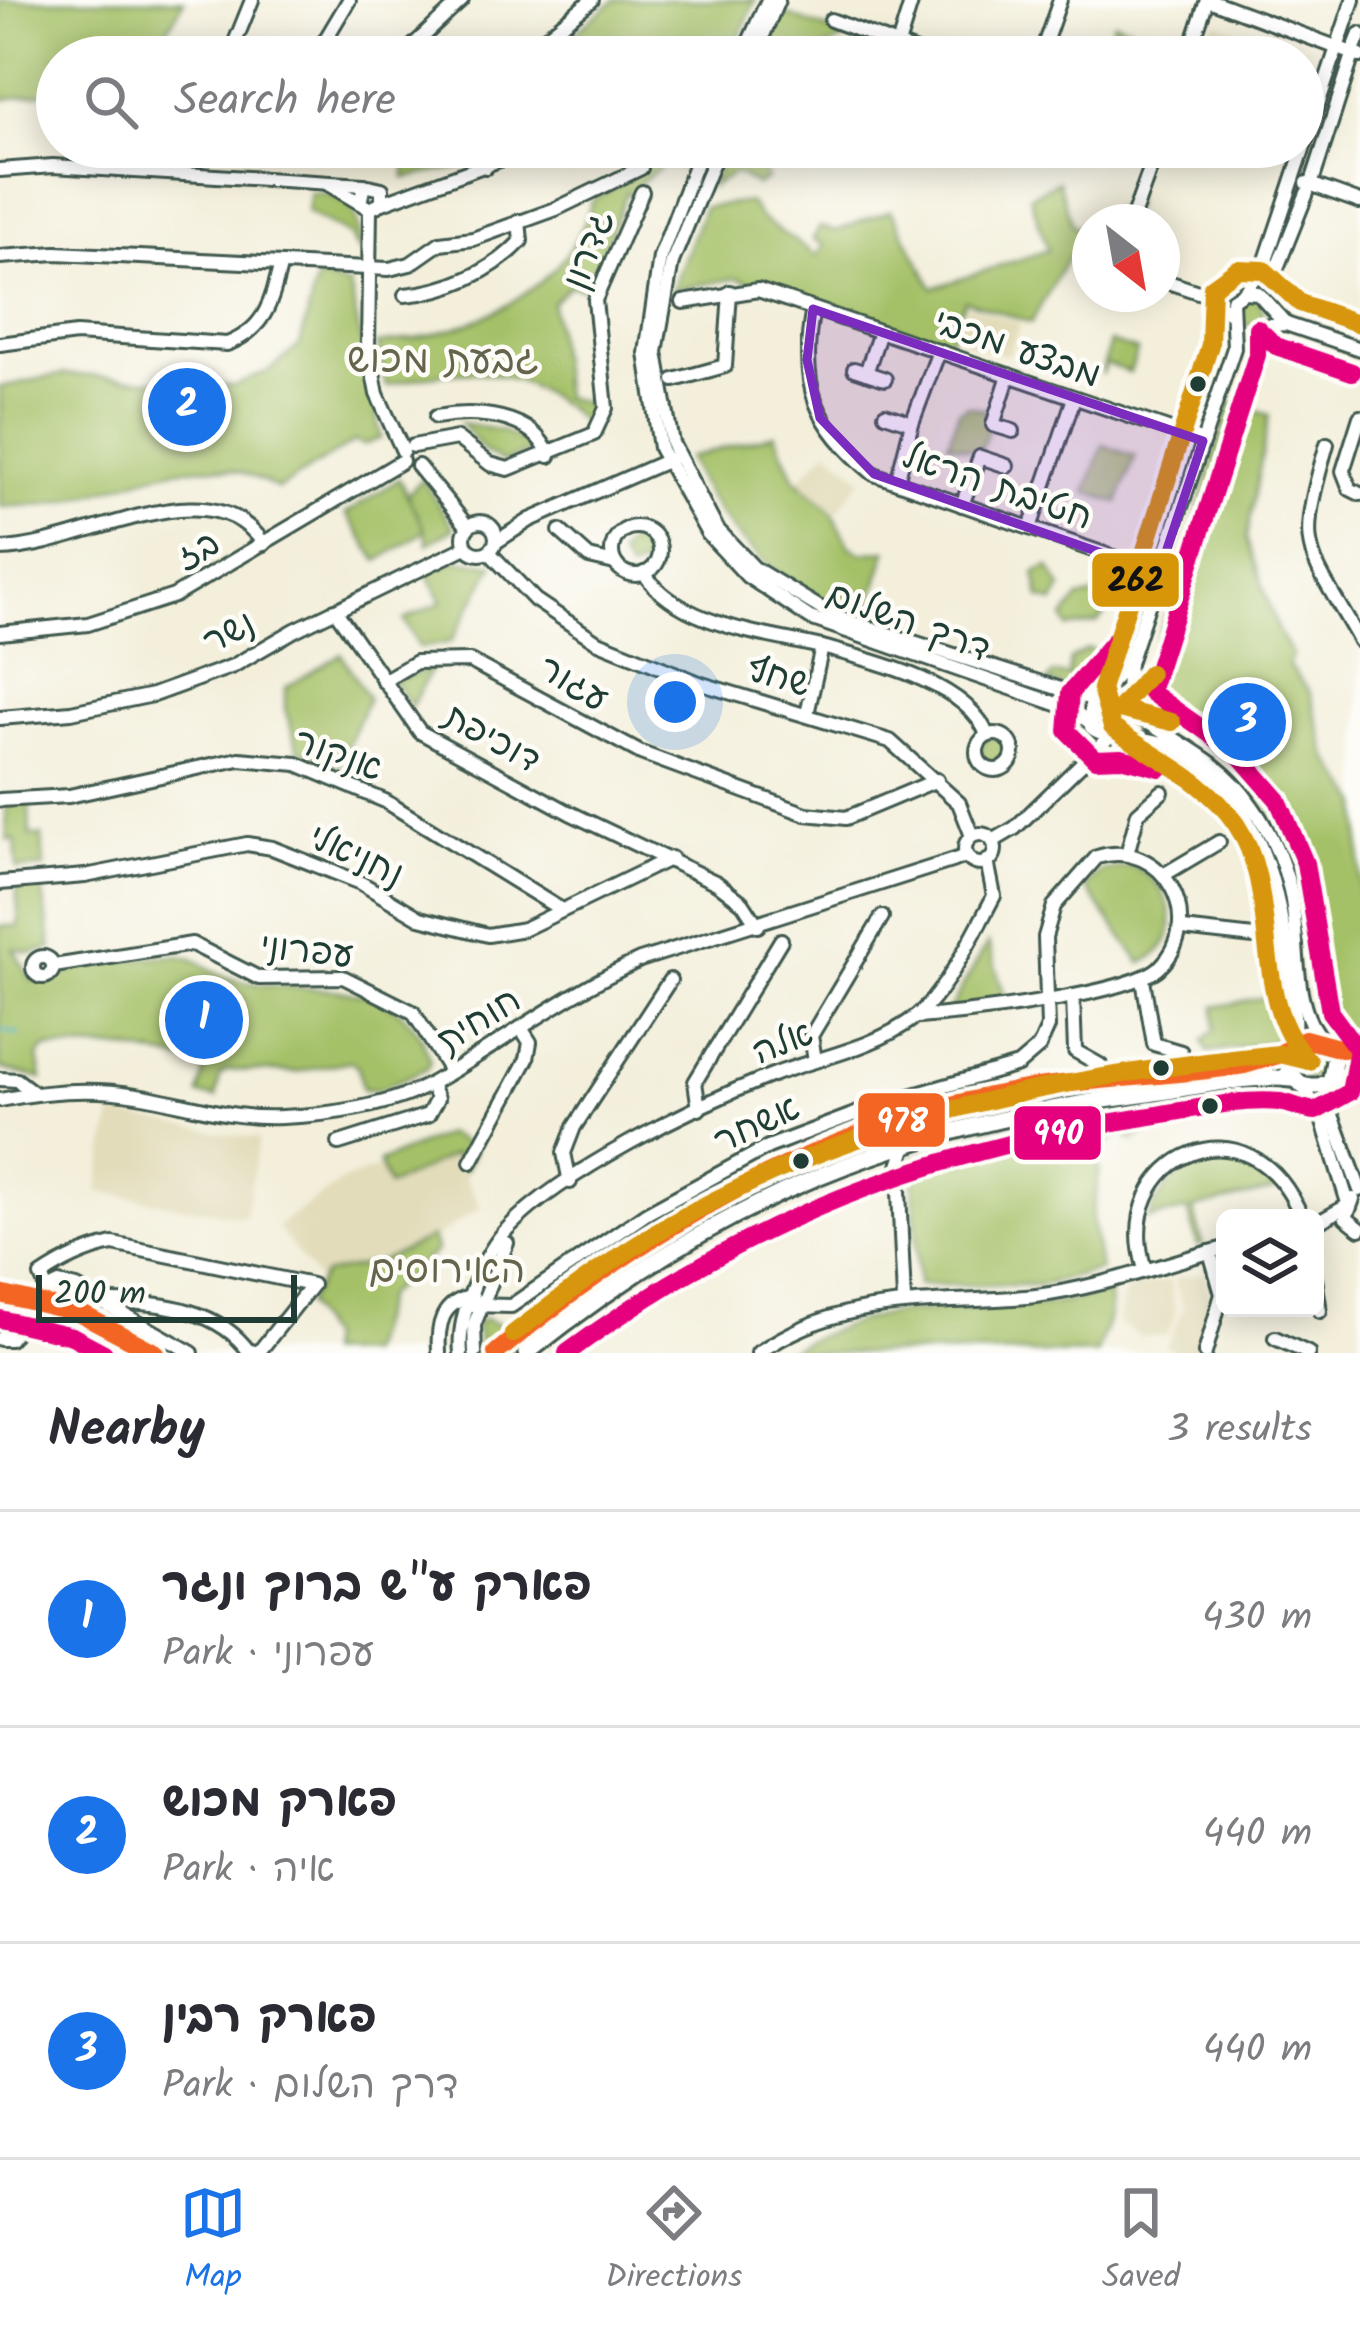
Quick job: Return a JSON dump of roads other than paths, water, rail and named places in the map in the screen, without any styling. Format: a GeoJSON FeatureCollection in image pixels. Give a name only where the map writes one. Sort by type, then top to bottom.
{"type":"FeatureCollection","features":[{"type":"Feature","properties":{"kind":"main road"},"geometry":{"type":"LineString","coordinates":[[496,1352],[643,1240],[744,1184],[842,1143],[942,1109],[1023,1090],[1259,1060],[1305,1039],[1360,1047]]}},
{"type":"Feature","properties":{"kind":"main road"},"geometry":{"type":"LineString","coordinates":[[1326,1043],[1336,1061],[1330,1078]]}},
{"type":"Feature","properties":{"kind":"main road"},"geometry":{"type":"LineString","coordinates":[[1292,1047],[1286,1063],[1298,1082]]}},
{"type":"Feature","properties":{"kind":"main road"},"geometry":{"type":"LineString","coordinates":[[527,1353],[593,1301],[709,1226],[909,1141],[1067,1104],[1298,1082],[1360,1068]]}},
{"type":"Feature","properties":{"kind":"street"},"geometry":{"type":"LineString","coordinates":[[237,36],[252,0]]}},
{"type":"Feature","properties":{"kind":"street"},"geometry":{"type":"LineString","coordinates":[[328,36],[349,0]]}},
{"type":"Feature","properties":{"kind":"street"},"geometry":{"type":"LineString","coordinates":[[423,36],[462,0]]}},
{"type":"Feature","properties":{"kind":"street"},"geometry":{"type":"LineString","coordinates":[[547,36],[592,0]]}},
{"type":"Feature","properties":{"kind":"street"},"geometry":{"type":"LineString","coordinates":[[752,36],[768,0]]}},
{"type":"Feature","properties":{"kind":"street"},"geometry":{"type":"LineString","coordinates":[[763,36],[778,0]]}},
{"type":"Feature","properties":{"kind":"street"},"geometry":{"type":"LineString","coordinates":[[901,36],[912,0]]}},
{"type":"Feature","properties":{"kind":"street"},"geometry":{"type":"LineString","coordinates":[[1047,36],[1060,0]]}},
{"type":"Feature","properties":{"kind":"street"},"geometry":{"type":"LineString","coordinates":[[1195,36],[1208,0],[1303,36]]}},
{"type":"Feature","properties":{"kind":"street"},"geometry":{"type":"LineString","coordinates":[[1324,88],[1353,0]]}},
{"type":"Feature","properties":{"kind":"street"},"geometry":{"type":"LineString","coordinates":[[831,20],[874,36]]}},
{"type":"Feature","properties":{"kind":"street"},"geometry":{"type":"LineString","coordinates":[[1324,144],[1360,34]]}},
{"type":"Feature","properties":{"kind":"street"},"geometry":{"type":"LineString","coordinates":[[1324,44],[1355,54]]}},
{"type":"Feature","properties":{"kind":"street"},"geometry":{"type":"LineString","coordinates":[[0,170],[36,167]]}},
{"type":"Feature","properties":{"kind":"street"},"geometry":{"type":"LineString","coordinates":[[85,168],[426,185]]}},
{"type":"Feature","properties":{"kind":"street"},"geometry":{"type":"LineString","coordinates":[[328,183],[370,205],[483,168]]}},
{"type":"Feature","properties":{"kind":"street"},"geometry":{"type":"LineString","coordinates":[[0,257],[56,253],[280,267],[400,268],[440,243],[473,239],[641,168]]}},
{"type":"Feature","properties":{"kind":"street","name":"דרך השלום"},"geometry":{"type":"LineString","coordinates":[[695,168],[650,299],[646,353],[651,410],[708,534],[747,576],[789,607],[828,626],[1071,709],[1089,724],[1115,735]]}},
{"type":"Feature","properties":{"kind":"street","name":"דרך השלום"},"geometry":{"type":"LineString","coordinates":[[711,168],[661,303],[656,352],[672,459],[716,528],[754,568],[796,597],[877,632],[1127,706]]}},
{"type":"Feature","properties":{"kind":"street"},"geometry":{"type":"LineString","coordinates":[[1137,204],[1150,168]]}},
{"type":"Feature","properties":{"kind":"street"},"geometry":{"type":"LineString","coordinates":[[987,861],[967,856],[972,836],[993,841],[1015,828],[1079,761],[1115,735],[1127,706],[1130,663],[1234,348],[1232,318],[1240,294],[1264,262],[1297,168]]}},
{"type":"Feature","properties":{"kind":"street"},"geometry":{"type":"LineString","coordinates":[[1291,293],[1280,287],[1275,273],[1316,168]]}},
{"type":"Feature","properties":{"kind":"street"},"geometry":{"type":"LineString","coordinates":[[1294,178],[1360,202]]}},
{"type":"Feature","properties":{"kind":"street"},"geometry":{"type":"LineString","coordinates":[[364,185],[370,205],[371,366],[384,413],[405,448],[468,527],[466,547],[478,555],[530,520],[672,459]]}},
{"type":"Feature","properties":{"kind":"street"},"geometry":{"type":"LineString","coordinates":[[370,205],[380,186]]}},
{"type":"Feature","properties":{"kind":"street","name":"גדרון"},"geometry":{"type":"LineString","coordinates":[[405,448],[460,439],[504,469],[590,438],[604,420],[594,308],[642,192]]}},
{"type":"Feature","properties":{"kind":"street"},"geometry":{"type":"LineString","coordinates":[[405,295],[441,289],[495,262],[521,241],[519,221]]}},
{"type":"Feature","properties":{"kind":"street"},"geometry":{"type":"LineString","coordinates":[[1234,348],[1257,327],[1265,302],[1264,262]]}},
{"type":"Feature","properties":{"kind":"street"},"geometry":{"type":"LineString","coordinates":[[0,344],[46,334],[227,344],[243,338],[268,313],[280,267]]}},
{"type":"Feature","properties":{"kind":"street"},"geometry":{"type":"LineString","coordinates":[[1180,286],[1207,295],[1240,294],[1265,302],[1286,324]]}},
{"type":"Feature","properties":{"kind":"street"},"geometry":{"type":"LineString","coordinates":[[683,302],[758,290],[813,309]]}},
{"type":"Feature","properties":{"kind":"street"},"geometry":{"type":"LineString","coordinates":[[674,380],[724,366],[730,292]]}},
{"type":"Feature","properties":{"kind":"street"},"geometry":{"type":"LineString","coordinates":[[1207,295],[1232,318],[1257,327],[1286,324],[1360,349]]}},
{"type":"Feature","properties":{"kind":"street","name":"מבצע מכבי"},"geometry":{"type":"LineString","coordinates":[[813,309],[1204,441]]}},
{"type":"Feature","properties":{"kind":"street","name":"חטיבת הראל"},"geometry":{"type":"LineString","coordinates":[[813,309],[807,370],[820,418],[837,444],[874,474],[1160,573]]}},
{"type":"Feature","properties":{"kind":"street"},"geometry":{"type":"LineString","coordinates":[[880,332],[860,371],[885,379]]}},
{"type":"Feature","properties":{"kind":"street"},"geometry":{"type":"LineString","coordinates":[[898,482],[912,423],[939,351]]}},
{"type":"Feature","properties":{"kind":"street"},"geometry":{"type":"LineString","coordinates":[[1009,375],[993,425],[1013,431]]}},
{"type":"Feature","properties":{"kind":"street"},"geometry":{"type":"LineString","coordinates":[[1030,528],[1074,398]]}},
{"type":"Feature","properties":{"kind":"street"},"geometry":{"type":"LineString","coordinates":[[885,414],[912,423]]}},
{"type":"Feature","properties":{"kind":"street"},"geometry":{"type":"LineString","coordinates":[[436,417],[497,417],[536,435],[549,456]]}},
{"type":"Feature","properties":{"kind":"street"},"geometry":{"type":"LineString","coordinates":[[1360,417],[1343,471],[1350,489],[1360,494]]}},
{"type":"Feature","properties":{"kind":"street"},"geometry":{"type":"LineString","coordinates":[[420,462],[435,442]]}},
{"type":"Feature","properties":{"kind":"street"},"geometry":{"type":"LineString","coordinates":[[1328,444],[1306,526],[1314,567],[1360,641]]}},
{"type":"Feature","properties":{"kind":"street","name":"בז"},"geometry":{"type":"LineString","coordinates":[[0,633],[134,613],[264,544],[405,448]]}},
{"type":"Feature","properties":{"kind":"street"},"geometry":{"type":"LineString","coordinates":[[962,505],[980,457],[1006,466]]}},
{"type":"Feature","properties":{"kind":"street"},"geometry":{"type":"LineString","coordinates":[[0,549],[71,540],[196,505],[236,514],[264,544]]}},
{"type":"Feature","properties":{"kind":"street"},"geometry":{"type":"LineString","coordinates":[[468,527],[482,522],[493,541]]}},
{"type":"Feature","properties":{"kind":"street"},"geometry":{"type":"LineString","coordinates":[[560,531],[589,557],[615,563],[627,573],[644,573],[654,566],[659,548],[641,528],[617,536],[615,563]]}},
{"type":"Feature","properties":{"kind":"street","name":"שחף"},"geometry":{"type":"LineString","coordinates":[[493,541],[535,600],[596,641],[702,684],[890,741],[964,810],[972,836]]}},
{"type":"Feature","properties":{"kind":"street","name":"נשר"},"geometry":{"type":"LineString","coordinates":[[0,718],[71,712],[153,695],[233,666],[334,610],[466,547]]}},
{"type":"Feature","properties":{"kind":"street"},"geometry":{"type":"LineString","coordinates":[[644,573],[662,595],[723,624],[897,667],[951,696],[983,724],[987,735]]}},
{"type":"Feature","properties":{"kind":"street","name":"דוכיפת"},"geometry":{"type":"LineString","coordinates":[[334,610],[406,717],[435,742],[570,813],[671,858],[743,903],[758,926]]}},
{"type":"Feature","properties":{"kind":"street"},"geometry":{"type":"LineString","coordinates":[[807,714],[822,647]]}},
{"type":"Feature","properties":{"kind":"street","name":"עגור"},"geometry":{"type":"LineString","coordinates":[[383,681],[416,662],[470,661],[612,740],[806,814],[846,818],[937,780]]}},
{"type":"Feature","properties":{"kind":"street"},"geometry":{"type":"LineString","coordinates":[[1079,761],[1099,698],[1130,663]]}},
{"type":"Feature","properties":{"kind":"street"},"geometry":{"type":"LineString","coordinates":[[1127,706],[1210,759],[1238,787],[1271,837],[1291,893],[1307,1022],[1326,1043]]}},
{"type":"Feature","properties":{"kind":"street"},"geometry":{"type":"LineString","coordinates":[[1115,735],[1169,747],[1202,768],[1256,835],[1280,898],[1292,1047]]}},
{"type":"Feature","properties":{"kind":"street","name":"אנקור"},"geometry":{"type":"LineString","coordinates":[[0,800],[69,796],[239,759],[297,764],[385,801],[560,909]]}},
{"type":"Feature","properties":{"kind":"street"},"geometry":{"type":"LineString","coordinates":[[1127,854],[1138,813],[1162,792]]}},
{"type":"Feature","properties":{"kind":"street"},"geometry":{"type":"LineString","coordinates":[[917,1017],[994,896],[987,861],[995,850],[993,841]]}},
{"type":"Feature","properties":{"kind":"street"},"geometry":{"type":"LineString","coordinates":[[1165,874],[1219,842]]}},
{"type":"Feature","properties":{"kind":"street","name":"נחניאלי"},"geometry":{"type":"LineString","coordinates":[[0,883],[85,876],[248,844],[272,848],[361,883],[420,918],[463,933],[509,934],[671,858]]}},
{"type":"Feature","properties":{"kind":"street"},"geometry":{"type":"LineString","coordinates":[[1127,854],[1165,874],[1180,904],[1183,929],[1160,967],[1143,980],[1047,998],[1045,937],[1063,890],[1097,857],[1127,854]]}},
{"type":"Feature","properties":{"kind":"street","name":"חוחית"},"geometry":{"type":"LineString","coordinates":[[0,1100],[34,1093],[134,1094],[230,1115],[281,1118],[335,1110],[431,1084],[597,979],[640,960],[967,856]]}},
{"type":"Feature","properties":{"kind":"street"},"geometry":{"type":"LineString","coordinates":[[815,1060],[811,1036],[883,917]]}},
{"type":"Feature","properties":{"kind":"street"},"geometry":{"type":"LineString","coordinates":[[1183,929],[1254,937]]}},
{"type":"Feature","properties":{"kind":"street"},"geometry":{"type":"LineString","coordinates":[[698,1109],[695,1082],[781,940]]}},
{"type":"Feature","properties":{"kind":"street","name":"עפרוני"},"geometry":{"type":"LineString","coordinates":[[54,966],[192,944],[260,978],[343,977],[413,1012],[450,1071]]}},
{"type":"Feature","properties":{"kind":"street"},"geometry":{"type":"LineString","coordinates":[[569,1182],[564,1154],[574,1126],[670,980]]}},
{"type":"Feature","properties":{"kind":"street"},"geometry":{"type":"LineString","coordinates":[[1143,980],[1154,1044],[1180,1052]]}},
{"type":"Feature","properties":{"kind":"street"},"geometry":{"type":"LineString","coordinates":[[1073,995],[1076,1051],[1100,1064]]}},
{"type":"Feature","properties":{"kind":"street","name":"אלה"},"geometry":{"type":"LineString","coordinates":[[461,1353],[474,1303],[505,1230],[569,1182],[698,1109],[917,1017],[1047,998]]}},
{"type":"Feature","properties":{"kind":"street","name":"אשחר"},"geometry":{"type":"LineString","coordinates":[[474,1303],[511,1306],[628,1224],[768,1147],[879,1105],[1018,1065],[1039,1047],[1048,1027],[1047,998]]}},
{"type":"Feature","properties":{"kind":"street"},"geometry":{"type":"LineString","coordinates":[[471,1162],[527,1059],[530,1042],[521,1028]]}},
{"type":"Feature","properties":{"kind":"street"},"geometry":{"type":"LineString","coordinates":[[1324,1222],[1357,1228],[1332,1115],[1330,1078]]}},
{"type":"Feature","properties":{"kind":"street"},"geometry":{"type":"LineString","coordinates":[[0,1079],[17,1080],[34,1093]]}},
{"type":"Feature","properties":{"kind":"street"},"geometry":{"type":"LineString","coordinates":[[1298,1082],[1322,1119],[1354,1199]]}},
{"type":"Feature","properties":{"kind":"street"},"geometry":{"type":"LineString","coordinates":[[340,1143],[428,1115],[437,1100],[431,1084]]}},
{"type":"Feature","properties":{"kind":"street"},"geometry":{"type":"LineString","coordinates":[[904,1300],[898,1169],[901,1150],[909,1141]]}},
{"type":"Feature","properties":{"kind":"street"},"geometry":{"type":"LineString","coordinates":[[1145,1269],[1136,1243],[1140,1210],[1160,1175],[1185,1158],[1217,1148],[1256,1157],[1288,1184],[1298,1209]]}},
{"type":"Feature","properties":{"kind":"street"},"geometry":{"type":"LineString","coordinates":[[874,1153],[898,1169]]}},
{"type":"Feature","properties":{"kind":"street"},"geometry":{"type":"LineString","coordinates":[[1324,1221],[1354,1199]]}},
{"type":"Feature","properties":{"kind":"street"},"geometry":{"type":"LineString","coordinates":[[42,1303],[41,1276],[82,1251],[113,1244],[311,1285],[258,1353],[186,1308],[104,1301]]}},
{"type":"Feature","properties":{"kind":"street"},"geometry":{"type":"LineString","coordinates":[[758,1353],[825,1318],[904,1300],[1037,1295],[1216,1250]]}},
{"type":"Feature","properties":{"kind":"street"},"geometry":{"type":"LineString","coordinates":[[1205,1353],[1222,1294],[1210,1252]]}},
{"type":"Feature","properties":{"kind":"street"},"geometry":{"type":"LineString","coordinates":[[0,1340],[10,1339],[58,1284],[104,1301],[193,1353]]}},
{"type":"Feature","properties":{"kind":"street"},"geometry":{"type":"LineString","coordinates":[[0,1294],[106,1324],[156,1353]]}},
{"type":"Feature","properties":{"kind":"street"},"geometry":{"type":"LineString","coordinates":[[0,1304],[42,1303],[135,1353]]}},
{"type":"Feature","properties":{"kind":"street"},"geometry":{"type":"LineString","coordinates":[[439,1353],[437,1324],[448,1308],[474,1303]]}},
{"type":"Feature","properties":{"kind":"street","name":"אלה"},"geometry":{"type":"LineString","coordinates":[[474,1303],[471,1336],[475,1353]]}},
{"type":"Feature","properties":{"kind":"street"},"geometry":{"type":"LineString","coordinates":[[1275,1338],[1309,1353],[1316,1335]]}},
{"type":"Feature","properties":{"kind":"waterway"},"geometry":{"type":"LineString","coordinates":[[0,1030],[19,1034]]}},
{"type":"Feature","properties":{"kind":"place","name":"פארק מכוש"},"geometry":{"type":"Point","coordinates":[187,407]}},
{"type":"Feature","properties":{"kind":"place","name":"פארק רבין"},"geometry":{"type":"Point","coordinates":[1247,722]}},
{"type":"Feature","properties":{"kind":"place","name":"פארק ע\"ש ברוך ונגר"},"geometry":{"type":"Point","coordinates":[204,1020]}},
{"type":"Feature","properties":{"kind":"district","name":"גבעת מכוש"},"geometry":{"type":"Point","coordinates":[443,358]}},
{"type":"Feature","properties":{"kind":"district","name":"האירוסים"},"geometry":{"type":"Point","coordinates":[447,1268]}}]}
